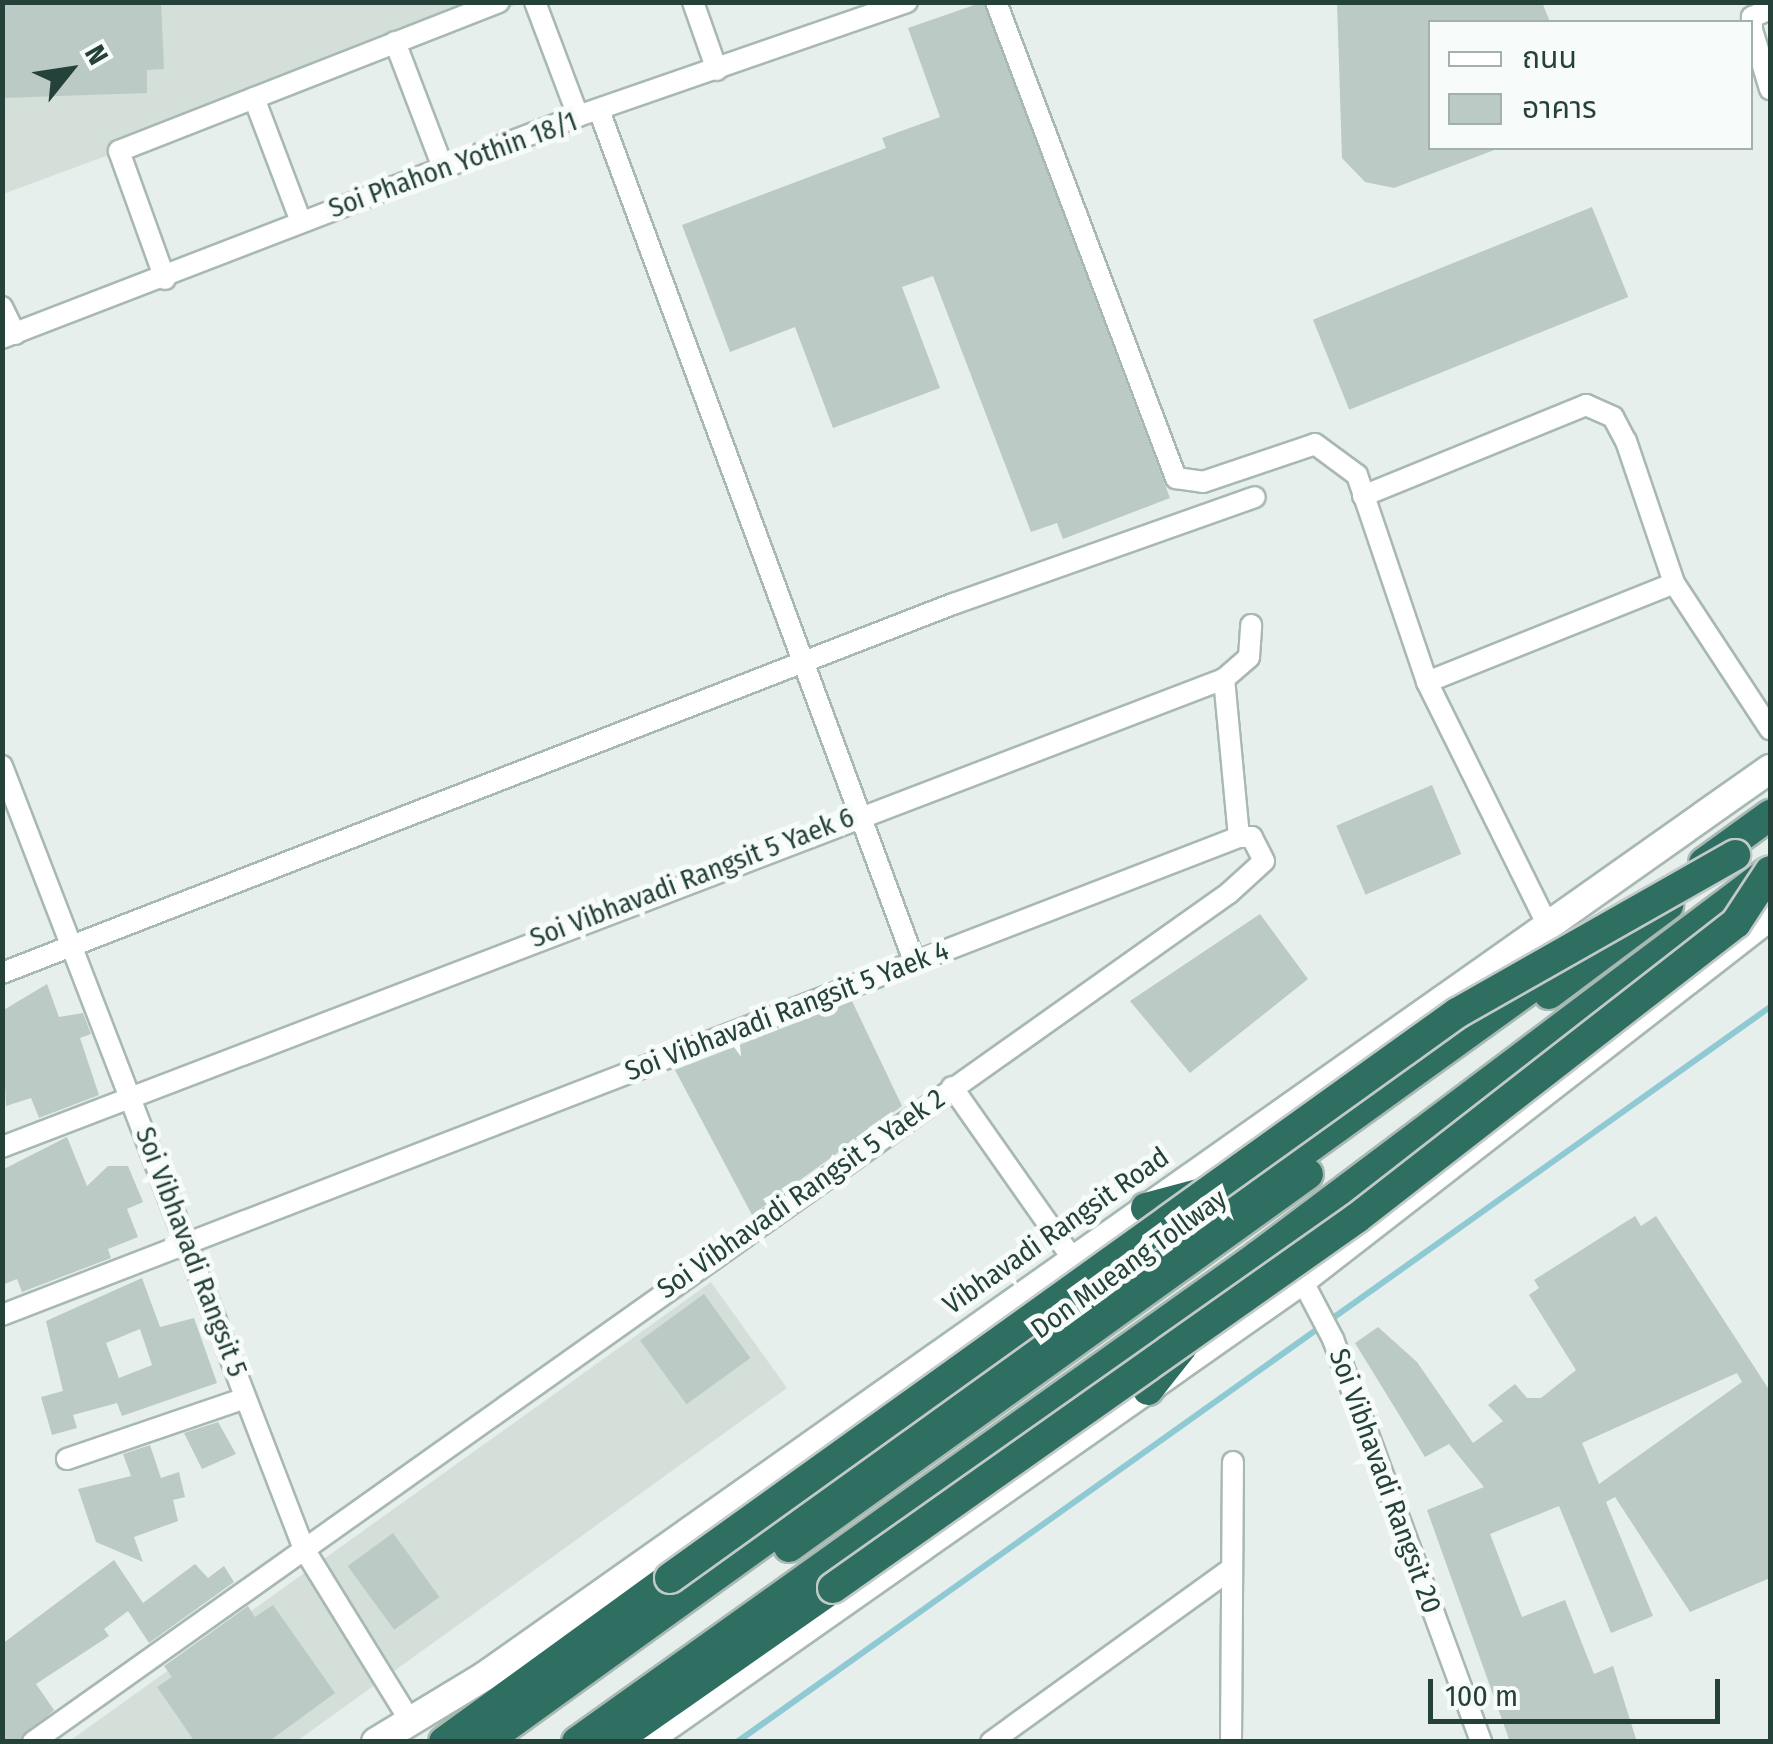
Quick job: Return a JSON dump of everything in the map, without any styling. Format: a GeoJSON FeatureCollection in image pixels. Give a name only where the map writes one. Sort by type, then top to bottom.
{"type":"FeatureCollection","features":[{"type":"Feature","properties":{"kind":"highway"},"geometry":{"type":"LineString","coordinates":[[485,1742],[1770,815]]}},
{"type":"Feature","properties":{"kind":"highway","name":"Don Mueang Tollway"},"geometry":{"type":"LineString","coordinates":[[518,1742],[1250,1217],[1770,830]]}},
{"type":"Feature","properties":{"kind":"highway"},"geometry":{"type":"LineString","coordinates":[[444,1742],[1458,1012],[1735,855]]}},
{"type":"Feature","properties":{"kind":"highway"},"geometry":{"type":"LineString","coordinates":[[587,1742],[1231,1286],[1771,872]]}},
{"type":"Feature","properties":{"kind":"highway"},"geometry":{"type":"LineString","coordinates":[[614,1742],[1358,1218],[1736,923],[1771,872]]}},
{"type":"Feature","properties":{"kind":"highway"},"geometry":{"type":"LineString","coordinates":[[577,1742],[1258,1256],[1771,872]]}},
{"type":"Feature","properties":{"kind":"highway"},"geometry":{"type":"LineString","coordinates":[[1146,1208],[1272,1175]]}},
{"type":"Feature","properties":{"kind":"highway"},"geometry":{"type":"LineString","coordinates":[[1148,1390],[1231,1286]]}},
{"type":"Feature","properties":{"kind":"main road","name":"Vibhavadi Rangsit Road"},"geometry":{"type":"LineString","coordinates":[[376,1742],[410,1722],[1770,770]]}},
{"type":"Feature","properties":{"kind":"main road"},"geometry":{"type":"LineString","coordinates":[[644,1742],[1302,1280],[1770,916]]}},
{"type":"Feature","properties":{"kind":"street"},"geometry":{"type":"LineString","coordinates":[[165,279],[119,151],[499,2]]}},
{"type":"Feature","properties":{"kind":"street"},"geometry":{"type":"LineString","coordinates":[[535,2],[578,116]]}},
{"type":"Feature","properties":{"kind":"street"},"geometry":{"type":"LineString","coordinates":[[693,2],[717,70]]}},
{"type":"Feature","properties":{"kind":"street","name":"Soi Phahon Yothin 18/1"},"geometry":{"type":"LineString","coordinates":[[8,336],[165,279],[301,222],[578,116],[600,113],[717,70],[848,13],[907,2]]}},
{"type":"Feature","properties":{"kind":"street"},"geometry":{"type":"LineString","coordinates":[[996,2],[1176,478],[1203,482],[1315,444],[1357,475],[1427,682],[1487,818],[1548,926]]}},
{"type":"Feature","properties":{"kind":"street"},"geometry":{"type":"LineString","coordinates":[[1760,10],[1770,89]]}},
{"type":"Feature","properties":{"kind":"street"},"geometry":{"type":"LineString","coordinates":[[395,42],[442,168]]}},
{"type":"Feature","properties":{"kind":"street"},"geometry":{"type":"LineString","coordinates":[[254,98],[301,222]]}},
{"type":"Feature","properties":{"kind":"street"},"geometry":{"type":"LineString","coordinates":[[600,113],[914,962]]}},
{"type":"Feature","properties":{"kind":"street"},"geometry":{"type":"LineString","coordinates":[[2,307],[8,336]]}},
{"type":"Feature","properties":{"kind":"street"},"geometry":{"type":"LineString","coordinates":[[1363,496],[1586,405],[1614,416],[1674,582],[1770,729]]}},
{"type":"Feature","properties":{"kind":"street"},"geometry":{"type":"LineString","coordinates":[[2,973],[803,662],[1256,497]]}},
{"type":"Feature","properties":{"kind":"street"},"geometry":{"type":"LineString","coordinates":[[1427,682],[1674,582]]}},
{"type":"Feature","properties":{"kind":"street","name":"Soi Vibhavadi Rangsit 5 Yaek 6"},"geometry":{"type":"LineString","coordinates":[[2,1147],[857,814],[1224,678],[1250,657],[1251,625]]}},
{"type":"Feature","properties":{"kind":"street"},"geometry":{"type":"LineString","coordinates":[[1224,678],[1239,837]]}},
{"type":"Feature","properties":{"kind":"street","name":"Soi Vibhavadi Rangsit 5"},"geometry":{"type":"LineString","coordinates":[[2,766],[304,1549],[410,1722]]}},
{"type":"Feature","properties":{"kind":"street","name":"Soi Vibhavadi Rangsit 5 Yaek 4"},"geometry":{"type":"LineString","coordinates":[[2,1315],[1239,837]]}},
{"type":"Feature","properties":{"kind":"street","name":"Soi Vibhavadi Rangsit 5 Yaek 2"},"geometry":{"type":"LineString","coordinates":[[33,1742],[1256,871],[1261,848],[1239,837]]}},
{"type":"Feature","properties":{"kind":"street"},"geometry":{"type":"LineString","coordinates":[[952,1087],[1072,1258]]}},
{"type":"Feature","properties":{"kind":"street","name":"Soi Vibhavadi Rangsit 20"},"geometry":{"type":"LineString","coordinates":[[1302,1280],[1326,1325],[1480,1742]]}},
{"type":"Feature","properties":{"kind":"street"},"geometry":{"type":"LineString","coordinates":[[67,1459],[245,1398]]}},
{"type":"Feature","properties":{"kind":"street"},"geometry":{"type":"LineString","coordinates":[[1231,1742],[1233,1462]]}},
{"type":"Feature","properties":{"kind":"street"},"geometry":{"type":"LineString","coordinates":[[991,1742],[1232,1569]]}},
{"type":"Feature","properties":{"kind":"shaded area"},"geometry":{"type":"Polygon","coordinates":[[[3,3],[521,3],[3,194],[3,3]]]}},
{"type":"Feature","properties":{"kind":"shaded area"},"geometry":{"type":"Polygon","coordinates":[[[711,1282],[787,1388],[297,1741],[68,1742],[711,1282]]]}},
{"type":"Feature","properties":{"kind":"building"},"geometry":{"type":"Polygon","coordinates":[[[2,2],[161,2],[164,69],[147,70],[147,93],[2,98],[2,2]]]}},
{"type":"Feature","properties":{"kind":"building"},"geometry":{"type":"Polygon","coordinates":[[[983,2],[1170,498],[1063,539],[1057,523],[1031,532],[933,276],[902,287],[940,388],[833,428],[795,327],[730,352],[682,225],[886,148],[882,138],[940,117],[908,28],[983,2]]]}},
{"type":"Feature","properties":{"kind":"building"},"geometry":{"type":"Polygon","coordinates":[[[1337,2],[1542,2],[1549,20],[1428,20],[1428,150],[1494,150],[1394,188],[1365,182],[1342,158],[1337,2]]]}},
{"type":"Feature","properties":{"kind":"building"},"geometry":{"type":"Polygon","coordinates":[[[1592,207],[1628,297],[1349,410],[1313,320],[1592,207]]]}},
{"type":"Feature","properties":{"kind":"building"},"geometry":{"type":"Polygon","coordinates":[[[1432,785],[1461,854],[1366,895],[1336,826],[1432,785]]]}},
{"type":"Feature","properties":{"kind":"building"},"geometry":{"type":"Polygon","coordinates":[[[1260,914],[1308,979],[1190,1073],[1130,1001],[1260,914]]]}},
{"type":"Feature","properties":{"kind":"building"},"geometry":{"type":"Polygon","coordinates":[[[47,984],[59,1017],[83,1013],[91,1034],[80,1038],[99,1095],[39,1118],[31,1098],[6,1106],[2,1011],[47,984]]]}},
{"type":"Feature","properties":{"kind":"building"},"geometry":{"type":"Polygon","coordinates":[[[852,1001],[902,1106],[752,1215],[675,1070],[852,1001]]]}},
{"type":"Feature","properties":{"kind":"building"},"geometry":{"type":"Polygon","coordinates":[[[67,1137],[87,1186],[108,1166],[128,1166],[143,1202],[127,1209],[138,1237],[108,1249],[111,1258],[22,1292],[17,1279],[2,1285],[2,1170],[67,1137]]]}},
{"type":"Feature","properties":{"kind":"building"},"geometry":{"type":"Polygon","coordinates":[[[1635,1216],[1641,1226],[1656,1216],[1770,1391],[1770,1578],[1690,1612],[1615,1497],[1606,1502],[1653,1616],[1611,1633],[1559,1506],[1490,1534],[1522,1617],[1565,1600],[1594,1674],[1613,1666],[1637,1742],[1510,1742],[1427,1510],[1484,1487],[1449,1444],[1425,1457],[1355,1343],[1378,1327],[1417,1362],[1473,1443],[1503,1421],[1488,1405],[1515,1384],[1527,1398],[1541,1398],[1576,1370],[1529,1295],[1539,1288],[1534,1280],[1635,1216]],[[1737,1373],[1582,1443],[1599,1484],[1742,1382],[1737,1373]]]}},
{"type":"Feature","properties":{"kind":"building"},"geometry":{"type":"Polygon","coordinates":[[[142,1278],[160,1327],[194,1318],[217,1383],[122,1416],[117,1403],[73,1415],[77,1428],[52,1435],[41,1397],[63,1391],[46,1321],[142,1278]],[[140,1329],[106,1343],[119,1378],[152,1365],[140,1329]]]}},
{"type":"Feature","properties":{"kind":"building"},"geometry":{"type":"Polygon","coordinates":[[[704,1294],[750,1358],[687,1404],[640,1340],[704,1294]]]}},
{"type":"Feature","properties":{"kind":"building"},"geometry":{"type":"Polygon","coordinates":[[[218,1422],[236,1454],[202,1469],[184,1433],[218,1422]]]}},
{"type":"Feature","properties":{"kind":"building"},"geometry":{"type":"Polygon","coordinates":[[[150,1445],[161,1478],[179,1472],[185,1497],[173,1500],[178,1521],[134,1537],[143,1562],[96,1542],[78,1489],[131,1476],[123,1454],[150,1445]]]}},
{"type":"Feature","properties":{"kind":"building"},"geometry":{"type":"Polygon","coordinates":[[[393,1533],[439,1597],[394,1630],[348,1566],[393,1533]]]}},
{"type":"Feature","properties":{"kind":"building"},"geometry":{"type":"Polygon","coordinates":[[[114,1560],[143,1603],[195,1564],[208,1578],[224,1566],[234,1582],[149,1643],[128,1611],[104,1629],[109,1636],[36,1684],[54,1710],[19,1742],[2,1742],[2,1644],[114,1560]]]}},
{"type":"Feature","properties":{"kind":"building"},"geometry":{"type":"Polygon","coordinates":[[[273,1605],[335,1693],[268,1742],[195,1742],[157,1687],[172,1677],[164,1666],[248,1606],[255,1617],[273,1605]]]}},
{"type":"Feature","properties":{"kind":"waterway"},"geometry":{"type":"LineString","coordinates":[[737,1742],[1770,1007]]}}]}
